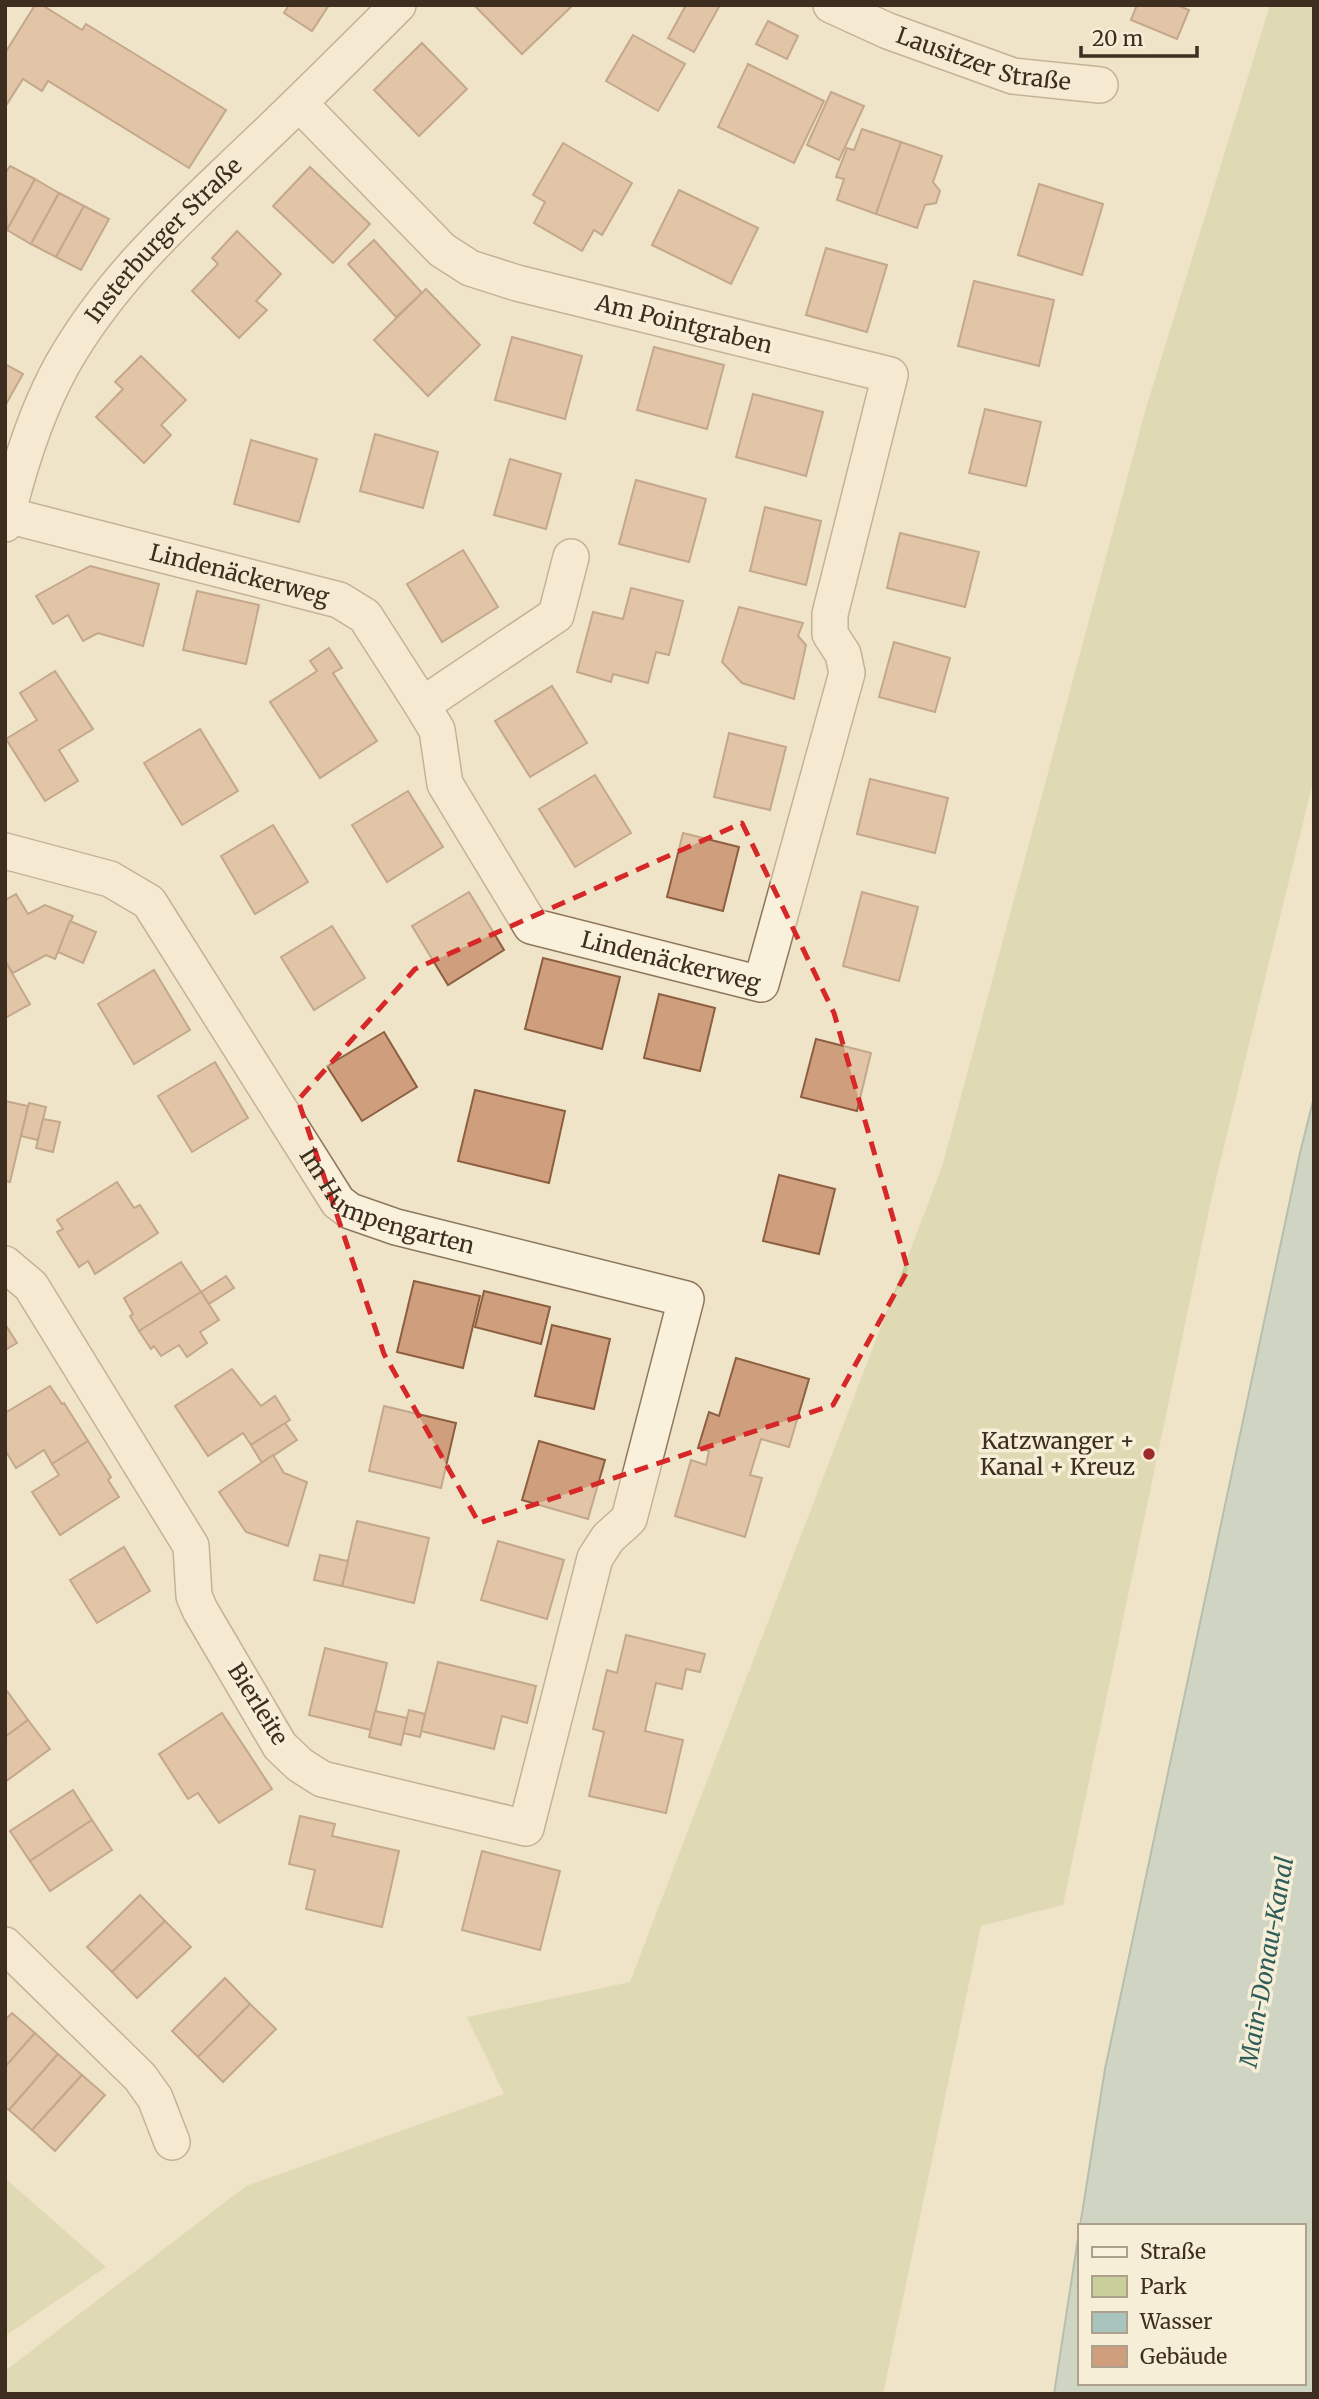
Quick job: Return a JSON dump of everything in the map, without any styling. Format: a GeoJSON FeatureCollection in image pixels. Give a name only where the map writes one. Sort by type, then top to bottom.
{"type":"FeatureCollection","features":[{"type":"Feature","properties":{"kind":"street","name":"Insterburger Straße"},"geometry":{"type":"LineString","coordinates":[[6,519],[29,437],[41,408],[62,365],[117,282],[156,240],[398,5]]}},
{"type":"Feature","properties":{"kind":"street","name":"Lausitzer Straße"},"geometry":{"type":"LineString","coordinates":[[831,5],[888,30],[1013,76],[1100,85]]}},
{"type":"Feature","properties":{"kind":"street","name":"Am Pointgraben"},"geometry":{"type":"LineString","coordinates":[[299,103],[442,250],[470,268],[517,283],[890,375],[830,614]]}},
{"type":"Feature","properties":{"kind":"street","name":"Lindenäckerweg"},"geometry":{"type":"LineString","coordinates":[[6,519],[339,600],[365,616],[437,730],[445,784],[531,926],[761,984],[847,673],[843,654],[831,634],[830,614]]}},
{"type":"Feature","properties":{"kind":"street"},"geometry":{"type":"LineString","coordinates":[[422,705],[556,615],[571,557]]}},
{"type":"Feature","properties":{"kind":"street","name":"Im Humpengarten"},"geometry":{"type":"LineString","coordinates":[[5,851],[110,878],[149,902],[338,1202],[349,1211],[396,1227],[686,1299],[629,1519]]}},
{"type":"Feature","properties":{"kind":"street","name":"Bierleite"},"geometry":{"type":"LineString","coordinates":[[5,1264],[31,1286],[191,1546],[194,1596],[197,1603],[280,1746],[300,1765],[322,1779],[526,1828],[595,1558],[608,1538],[629,1519]]}},
{"type":"Feature","properties":{"kind":"street"},"geometry":{"type":"LineString","coordinates":[[5,1945],[140,2077],[155,2098],[172,2141]]}},
{"type":"Feature","properties":{"kind":"highlighted area"},"geometry":{"type":"Polygon","coordinates":[[[742,823],[834,1013],[908,1270],[833,1405],[479,1523],[384,1354],[298,1100],[415,969],[742,823]]]}},
{"type":"Feature","properties":{"kind":"green space"},"geometry":{"type":"Polygon","coordinates":[[[1270,5],[1314,5],[1314,778],[1212,1196],[1063,1905],[981,1926],[883,2394],[5,2394],[5,2371],[246,2186],[504,2094],[467,2017],[630,1982],[942,1167],[1146,408],[1270,5]]]}},
{"type":"Feature","properties":{"kind":"green space"},"geometry":{"type":"Polygon","coordinates":[[[5,2178],[106,2267],[5,2336],[5,2178]]]}},
{"type":"Feature","properties":{"kind":"water","name":"Main-Donau-Kanal"},"geometry":{"type":"Polygon","coordinates":[[[1314,1097],[1314,2394],[1054,2394],[1078,2238],[1078,2385],[1305,2385],[1305,2224],[1080,2224],[1105,2069],[1314,1097]]]}},
{"type":"Feature","properties":{"kind":"building"},"geometry":{"type":"Polygon","coordinates":[[[35,5],[42,5],[82,30],[86,24],[226,110],[189,168],[48,81],[42,91],[23,79],[5,107],[5,53],[35,5]]]}},
{"type":"Feature","properties":{"kind":"building"},"geometry":{"type":"Polygon","coordinates":[[[289,5],[329,5],[312,31],[284,13],[289,5]]]}},
{"type":"Feature","properties":{"kind":"building"},"geometry":{"type":"Polygon","coordinates":[[[474,5],[571,5],[572,6],[522,54],[474,5]]]}},
{"type":"Feature","properties":{"kind":"building"},"geometry":{"type":"Polygon","coordinates":[[[686,5],[720,5],[694,52],[668,38],[686,5]]]}},
{"type":"Feature","properties":{"kind":"building"},"geometry":{"type":"Polygon","coordinates":[[[1137,5],[1177,5],[1189,10],[1177,39],[1131,20],[1137,5]]]}},
{"type":"Feature","properties":{"kind":"building"},"geometry":{"type":"Polygon","coordinates":[[[768,21],[798,36],[787,59],[756,44],[768,21]]]}},
{"type":"Feature","properties":{"kind":"building"},"geometry":{"type":"Polygon","coordinates":[[[633,35],[685,64],[658,111],[606,81],[633,35]]]}},
{"type":"Feature","properties":{"kind":"building"},"geometry":{"type":"Polygon","coordinates":[[[422,43],[467,89],[419,136],[374,90],[422,43]]]}},
{"type":"Feature","properties":{"kind":"building"},"geometry":{"type":"Polygon","coordinates":[[[748,64],[824,101],[794,163],[718,127],[748,64]]]}},
{"type":"Feature","properties":{"kind":"building"},"geometry":{"type":"Polygon","coordinates":[[[831,92],[864,106],[839,160],[807,145],[831,92]]]}},
{"type":"Feature","properties":{"kind":"building"},"geometry":{"type":"Polygon","coordinates":[[[862,129],[901,142],[876,214],[837,200],[844,179],[836,177],[847,148],[854,150],[862,129]]]}},
{"type":"Feature","properties":{"kind":"building"},"geometry":{"type":"Polygon","coordinates":[[[901,142],[942,156],[933,182],[940,191],[936,203],[925,205],[917,228],[876,214],[901,142]]]}},
{"type":"Feature","properties":{"kind":"building"},"geometry":{"type":"Polygon","coordinates":[[[563,143],[632,183],[602,235],[594,230],[582,251],[534,223],[545,202],[533,195],[563,143]]]}},
{"type":"Feature","properties":{"kind":"building"},"geometry":{"type":"Polygon","coordinates":[[[10,166],[35,179],[7,230],[5,174],[10,166]]]}},
{"type":"Feature","properties":{"kind":"building"},"geometry":{"type":"Polygon","coordinates":[[[310,167],[370,224],[333,263],[273,206],[310,167]]]}},
{"type":"Feature","properties":{"kind":"building"},"geometry":{"type":"Polygon","coordinates":[[[35,179],[59,193],[31,244],[7,230],[35,179]]]}},
{"type":"Feature","properties":{"kind":"building"},"geometry":{"type":"Polygon","coordinates":[[[1039,184],[1103,204],[1082,275],[1018,255],[1039,184]]]}},
{"type":"Feature","properties":{"kind":"building"},"geometry":{"type":"Polygon","coordinates":[[[679,190],[758,228],[731,284],[652,245],[679,190]]]}},
{"type":"Feature","properties":{"kind":"building"},"geometry":{"type":"Polygon","coordinates":[[[59,193],[84,206],[56,257],[31,244],[59,193]]]}},
{"type":"Feature","properties":{"kind":"building"},"geometry":{"type":"Polygon","coordinates":[[[84,206],[109,219],[81,270],[56,257],[84,206]]]}},
{"type":"Feature","properties":{"kind":"building"},"geometry":{"type":"Polygon","coordinates":[[[237,231],[281,274],[256,301],[267,310],[239,338],[192,291],[218,264],[212,258],[237,231]]]}},
{"type":"Feature","properties":{"kind":"building"},"geometry":{"type":"Polygon","coordinates":[[[374,240],[422,293],[396,317],[348,264],[374,240]]]}},
{"type":"Feature","properties":{"kind":"building"},"geometry":{"type":"Polygon","coordinates":[[[826,248],[887,265],[867,332],[806,315],[826,248]]]}},
{"type":"Feature","properties":{"kind":"building"},"geometry":{"type":"Polygon","coordinates":[[[974,281],[1054,300],[1039,366],[958,346],[974,281]]]}},
{"type":"Feature","properties":{"kind":"building"},"geometry":{"type":"Polygon","coordinates":[[[426,289],[480,345],[428,396],[374,340],[426,289]]]}},
{"type":"Feature","properties":{"kind":"building"},"geometry":{"type":"Polygon","coordinates":[[[512,337],[582,356],[565,419],[495,400],[512,337]]]}},
{"type":"Feature","properties":{"kind":"building"},"geometry":{"type":"Polygon","coordinates":[[[654,347],[724,365],[707,429],[637,410],[654,347]]]}},
{"type":"Feature","properties":{"kind":"building"},"geometry":{"type":"Polygon","coordinates":[[[141,356],[186,400],[161,425],[171,435],[144,463],[96,417],[123,389],[115,382],[141,356]]]}},
{"type":"Feature","properties":{"kind":"building"},"geometry":{"type":"Polygon","coordinates":[[[5,364],[23,374],[5,406],[5,364]]]}},
{"type":"Feature","properties":{"kind":"building"},"geometry":{"type":"Polygon","coordinates":[[[753,394],[823,412],[806,476],[736,457],[753,394]]]}},
{"type":"Feature","properties":{"kind":"building"},"geometry":{"type":"Polygon","coordinates":[[[985,409],[1041,422],[1026,486],[969,473],[985,409]]]}},
{"type":"Feature","properties":{"kind":"building"},"geometry":{"type":"Polygon","coordinates":[[[375,434],[438,452],[423,508],[360,491],[375,434]]]}},
{"type":"Feature","properties":{"kind":"building"},"geometry":{"type":"Polygon","coordinates":[[[251,440],[317,459],[299,522],[234,504],[251,440]]]}},
{"type":"Feature","properties":{"kind":"building"},"geometry":{"type":"Polygon","coordinates":[[[510,459],[561,474],[546,529],[494,515],[510,459]]]}},
{"type":"Feature","properties":{"kind":"building"},"geometry":{"type":"Polygon","coordinates":[[[636,480],[706,499],[689,562],[619,544],[636,480]]]}},
{"type":"Feature","properties":{"kind":"building"},"geometry":{"type":"Polygon","coordinates":[[[765,507],[821,521],[806,585],[750,571],[765,507]]]}},
{"type":"Feature","properties":{"kind":"building"},"geometry":{"type":"Polygon","coordinates":[[[900,533],[979,552],[965,607],[887,588],[900,533]]]}},
{"type":"Feature","properties":{"kind":"building"},"geometry":{"type":"Polygon","coordinates":[[[463,550],[498,607],[442,642],[407,584],[463,550]]]}},
{"type":"Feature","properties":{"kind":"building"},"geometry":{"type":"Polygon","coordinates":[[[90,566],[159,584],[143,646],[98,633],[83,641],[68,615],[53,624],[36,596],[90,566]]]}},
{"type":"Feature","properties":{"kind":"building"},"geometry":{"type":"Polygon","coordinates":[[[631,588],[683,601],[669,655],[656,652],[648,683],[613,674],[611,682],[577,672],[593,612],[623,619],[631,588]]]}},
{"type":"Feature","properties":{"kind":"building"},"geometry":{"type":"Polygon","coordinates":[[[197,591],[259,605],[246,664],[183,650],[197,591]]]}},
{"type":"Feature","properties":{"kind":"building"},"geometry":{"type":"Polygon","coordinates":[[[739,607],[803,623],[798,636],[806,645],[794,699],[742,683],[722,662],[739,607]]]}},
{"type":"Feature","properties":{"kind":"building"},"geometry":{"type":"Polygon","coordinates":[[[894,642],[950,658],[935,712],[879,697],[894,642]]]}},
{"type":"Feature","properties":{"kind":"building"},"geometry":{"type":"Polygon","coordinates":[[[329,648],[342,668],[333,673],[377,741],[320,778],[270,702],[317,671],[310,661],[329,648]]]}},
{"type":"Feature","properties":{"kind":"building"},"geometry":{"type":"Polygon","coordinates":[[[55,671],[93,729],[59,750],[78,781],[45,801],[6,739],[37,720],[20,693],[55,671]]]}},
{"type":"Feature","properties":{"kind":"building"},"geometry":{"type":"Polygon","coordinates":[[[552,686],[587,743],[530,777],[495,721],[552,686]]]}},
{"type":"Feature","properties":{"kind":"building"},"geometry":{"type":"Polygon","coordinates":[[[200,729],[238,791],[182,825],[144,763],[200,729]]]}},
{"type":"Feature","properties":{"kind":"building"},"geometry":{"type":"Polygon","coordinates":[[[729,733],[786,747],[770,810],[714,797],[729,733]]]}},
{"type":"Feature","properties":{"kind":"building"},"geometry":{"type":"Polygon","coordinates":[[[595,775],[631,833],[575,867],[539,809],[595,775]]]}},
{"type":"Feature","properties":{"kind":"building"},"geometry":{"type":"Polygon","coordinates":[[[870,779],[948,798],[935,853],[857,834],[870,779]]]}},
{"type":"Feature","properties":{"kind":"building"},"geometry":{"type":"Polygon","coordinates":[[[408,791],[443,847],[387,882],[352,825],[408,791]]]}},
{"type":"Feature","properties":{"kind":"building"},"geometry":{"type":"Polygon","coordinates":[[[273,825],[308,882],[255,914],[221,856],[273,825]]]}},
{"type":"Feature","properties":{"kind":"building"},"geometry":{"type":"Polygon","coordinates":[[[683,833],[739,847],[723,911],[667,897],[683,833]]]}},
{"type":"Feature","properties":{"kind":"building"},"geometry":{"type":"Polygon","coordinates":[[[469,892],[504,950],[448,985],[412,926],[469,892]]]}},
{"type":"Feature","properties":{"kind":"building"},"geometry":{"type":"Polygon","coordinates":[[[862,892],[918,907],[899,981],[843,966],[862,892]]]}},
{"type":"Feature","properties":{"kind":"building"},"geometry":{"type":"Polygon","coordinates":[[[16,894],[28,914],[45,905],[73,916],[55,959],[46,955],[13,973],[5,961],[5,900],[16,894]]]}},
{"type":"Feature","properties":{"kind":"building"},"geometry":{"type":"Polygon","coordinates":[[[70,921],[96,932],[83,963],[58,952],[70,921]]]}},
{"type":"Feature","properties":{"kind":"building"},"geometry":{"type":"Polygon","coordinates":[[[332,926],[365,978],[314,1010],[281,957],[332,926]]]}},
{"type":"Feature","properties":{"kind":"building"},"geometry":{"type":"Polygon","coordinates":[[[543,958],[620,977],[602,1049],[525,1029],[543,958]]]}},
{"type":"Feature","properties":{"kind":"building"},"geometry":{"type":"Polygon","coordinates":[[[5,961],[30,1004],[5,1018],[5,961]]]}},
{"type":"Feature","properties":{"kind":"building"},"geometry":{"type":"Polygon","coordinates":[[[154,970],[190,1030],[134,1064],[98,1004],[154,970]]]}},
{"type":"Feature","properties":{"kind":"building"},"geometry":{"type":"Polygon","coordinates":[[[659,994],[715,1008],[700,1071],[644,1058],[659,994]]]}},
{"type":"Feature","properties":{"kind":"building"},"geometry":{"type":"Polygon","coordinates":[[[384,1032],[417,1087],[362,1121],[327,1066],[384,1032]]]}},
{"type":"Feature","properties":{"kind":"building"},"geometry":{"type":"Polygon","coordinates":[[[816,1039],[871,1053],[857,1111],[801,1097],[816,1039]]]}},
{"type":"Feature","properties":{"kind":"building"},"geometry":{"type":"Polygon","coordinates":[[[215,1062],[248,1118],[192,1152],[158,1096],[215,1062]]]}},
{"type":"Feature","properties":{"kind":"building"},"geometry":{"type":"Polygon","coordinates":[[[475,1090],[565,1111],[549,1183],[458,1161],[475,1090]]]}},
{"type":"Feature","properties":{"kind":"building"},"geometry":{"type":"Polygon","coordinates":[[[5,1101],[28,1106],[10,1182],[5,1181],[5,1101]]]}},
{"type":"Feature","properties":{"kind":"building"},"geometry":{"type":"Polygon","coordinates":[[[29,1103],[46,1107],[38,1140],[21,1136],[29,1103]]]}},
{"type":"Feature","properties":{"kind":"building"},"geometry":{"type":"Polygon","coordinates":[[[43,1119],[60,1122],[53,1152],[36,1148],[43,1119]]]}},
{"type":"Feature","properties":{"kind":"building"},"geometry":{"type":"Polygon","coordinates":[[[779,1175],[835,1189],[819,1254],[763,1241],[779,1175]]]}},
{"type":"Feature","properties":{"kind":"building"},"geometry":{"type":"Polygon","coordinates":[[[117,1182],[134,1208],[140,1205],[158,1233],[95,1274],[88,1261],[79,1267],[57,1232],[63,1229],[57,1220],[117,1182]]]}},
{"type":"Feature","properties":{"kind":"building"},"geometry":{"type":"Polygon","coordinates":[[[181,1262],[201,1292],[139,1331],[124,1298],[181,1262]]]}},
{"type":"Feature","properties":{"kind":"building"},"geometry":{"type":"Polygon","coordinates":[[[226,1276],[234,1288],[209,1304],[201,1292],[226,1276]]]}},
{"type":"Feature","properties":{"kind":"building"},"geometry":{"type":"Polygon","coordinates":[[[414,1281],[480,1296],[463,1368],[397,1352],[414,1281]]]}},
{"type":"Feature","properties":{"kind":"building"},"geometry":{"type":"Polygon","coordinates":[[[484,1291],[550,1307],[541,1344],[475,1327],[484,1291]]]}},
{"type":"Feature","properties":{"kind":"building"},"geometry":{"type":"Polygon","coordinates":[[[201,1292],[219,1320],[200,1332],[207,1343],[187,1357],[179,1345],[161,1356],[154,1346],[151,1349],[139,1331],[201,1292]]]}},
{"type":"Feature","properties":{"kind":"building"},"geometry":{"type":"Polygon","coordinates":[[[5,1324],[17,1343],[5,1350],[5,1324]]]}},
{"type":"Feature","properties":{"kind":"building"},"geometry":{"type":"Polygon","coordinates":[[[552,1325],[610,1339],[594,1409],[535,1396],[552,1325]]]}},
{"type":"Feature","properties":{"kind":"building"},"geometry":{"type":"Polygon","coordinates":[[[736,1358],[809,1379],[789,1447],[761,1439],[750,1475],[762,1478],[745,1537],[675,1516],[691,1460],[706,1465],[709,1451],[698,1448],[709,1412],[719,1416],[736,1358]]]}},
{"type":"Feature","properties":{"kind":"building"},"geometry":{"type":"Polygon","coordinates":[[[232,1369],[261,1406],[275,1396],[290,1420],[251,1445],[243,1433],[208,1456],[175,1406],[232,1369]]]}},
{"type":"Feature","properties":{"kind":"building"},"geometry":{"type":"Polygon","coordinates":[[[50,1386],[88,1441],[52,1464],[44,1450],[16,1468],[5,1450],[5,1413],[50,1386]]]}},
{"type":"Feature","properties":{"kind":"building"},"geometry":{"type":"Polygon","coordinates":[[[384,1406],[456,1423],[441,1488],[369,1471],[384,1406]]]}},
{"type":"Feature","properties":{"kind":"building"},"geometry":{"type":"Polygon","coordinates":[[[285,1423],[297,1440],[262,1463],[251,1445],[285,1423]]]}},
{"type":"Feature","properties":{"kind":"building"},"geometry":{"type":"Polygon","coordinates":[[[88,1441],[111,1477],[108,1480],[119,1497],[60,1535],[32,1492],[59,1475],[52,1464],[88,1441]]]}},
{"type":"Feature","properties":{"kind":"building"},"geometry":{"type":"Polygon","coordinates":[[[539,1441],[605,1460],[588,1519],[522,1500],[539,1441]]]}},
{"type":"Feature","properties":{"kind":"building"},"geometry":{"type":"Polygon","coordinates":[[[273,1455],[284,1473],[307,1482],[288,1546],[246,1532],[219,1492],[273,1455]]]}},
{"type":"Feature","properties":{"kind":"building"},"geometry":{"type":"Polygon","coordinates":[[[357,1521],[429,1538],[414,1603],[342,1586],[357,1521]]]}},
{"type":"Feature","properties":{"kind":"building"},"geometry":{"type":"Polygon","coordinates":[[[498,1541],[564,1560],[547,1619],[481,1600],[498,1541]]]}},
{"type":"Feature","properties":{"kind":"building"},"geometry":{"type":"Polygon","coordinates":[[[124,1547],[150,1591],[97,1623],[70,1580],[124,1547]]]}},
{"type":"Feature","properties":{"kind":"building"},"geometry":{"type":"Polygon","coordinates":[[[320,1555],[348,1561],[342,1586],[314,1580],[320,1555]]]}},
{"type":"Feature","properties":{"kind":"building"},"geometry":{"type":"Polygon","coordinates":[[[626,1635],[705,1654],[700,1672],[686,1669],[682,1689],[656,1683],[645,1731],[683,1740],[666,1813],[589,1796],[604,1732],[593,1729],[607,1670],[617,1673],[626,1635]]]}},
{"type":"Feature","properties":{"kind":"building"},"geometry":{"type":"Polygon","coordinates":[[[325,1648],[387,1663],[371,1730],[309,1715],[325,1648]]]}},
{"type":"Feature","properties":{"kind":"building"},"geometry":{"type":"Polygon","coordinates":[[[438,1662],[536,1686],[527,1723],[502,1716],[494,1749],[421,1731],[438,1662]]]}},
{"type":"Feature","properties":{"kind":"building"},"geometry":{"type":"Polygon","coordinates":[[[7,1691],[28,1720],[5,1737],[5,1692],[7,1691]]]}},
{"type":"Feature","properties":{"kind":"building"},"geometry":{"type":"Polygon","coordinates":[[[409,1710],[425,1714],[420,1737],[403,1733],[409,1710]]]}},
{"type":"Feature","properties":{"kind":"building"},"geometry":{"type":"Polygon","coordinates":[[[375,1711],[407,1718],[401,1745],[369,1737],[375,1711]]]}},
{"type":"Feature","properties":{"kind":"building"},"geometry":{"type":"Polygon","coordinates":[[[222,1713],[272,1789],[219,1823],[198,1793],[188,1799],[159,1754],[222,1713]]]}},
{"type":"Feature","properties":{"kind":"building"},"geometry":{"type":"Polygon","coordinates":[[[28,1720],[50,1749],[5,1782],[5,1737],[28,1720]]]}},
{"type":"Feature","properties":{"kind":"building"},"geometry":{"type":"Polygon","coordinates":[[[73,1790],[92,1820],[30,1861],[10,1831],[73,1790]]]}},
{"type":"Feature","properties":{"kind":"building"},"geometry":{"type":"Polygon","coordinates":[[[300,1816],[335,1824],[332,1836],[399,1851],[382,1927],[306,1909],[315,1870],[289,1864],[300,1816]]]}},
{"type":"Feature","properties":{"kind":"building"},"geometry":{"type":"Polygon","coordinates":[[[92,1820],[112,1850],[50,1891],[30,1861],[92,1820]]]}},
{"type":"Feature","properties":{"kind":"building"},"geometry":{"type":"Polygon","coordinates":[[[482,1851],[560,1871],[540,1950],[462,1930],[482,1851]]]}},
{"type":"Feature","properties":{"kind":"building"},"geometry":{"type":"Polygon","coordinates":[[[140,1895],[165,1921],[112,1972],[87,1947],[140,1895]]]}},
{"type":"Feature","properties":{"kind":"building"},"geometry":{"type":"Polygon","coordinates":[[[165,1921],[191,1947],[137,1998],[112,1972],[165,1921]]]}},
{"type":"Feature","properties":{"kind":"building"},"geometry":{"type":"Polygon","coordinates":[[[225,1978],[250,2004],[198,2057],[172,2031],[225,1978]]]}},
{"type":"Feature","properties":{"kind":"building"},"geometry":{"type":"Polygon","coordinates":[[[250,2004],[276,2029],[223,2082],[198,2057],[250,2004]]]}},
{"type":"Feature","properties":{"kind":"building"},"geometry":{"type":"Polygon","coordinates":[[[12,2013],[35,2033],[5,2067],[5,2020],[12,2013]]]}},
{"type":"Feature","properties":{"kind":"building"},"geometry":{"type":"Polygon","coordinates":[[[35,2033],[58,2054],[9,2110],[5,2107],[5,2067],[35,2033]]]}},
{"type":"Feature","properties":{"kind":"building"},"geometry":{"type":"Polygon","coordinates":[[[58,2054],[82,2075],[32,2130],[9,2110],[58,2054]]]}},
{"type":"Feature","properties":{"kind":"building"},"geometry":{"type":"Polygon","coordinates":[[[82,2075],[105,2095],[55,2151],[32,2130],[82,2075]]]}},
{"type":"Feature","properties":{"kind":"place","name":"Katzwanger + Kanal + Kreuz"},"geometry":{"type":"Point","coordinates":[1149,1454]}}]}
